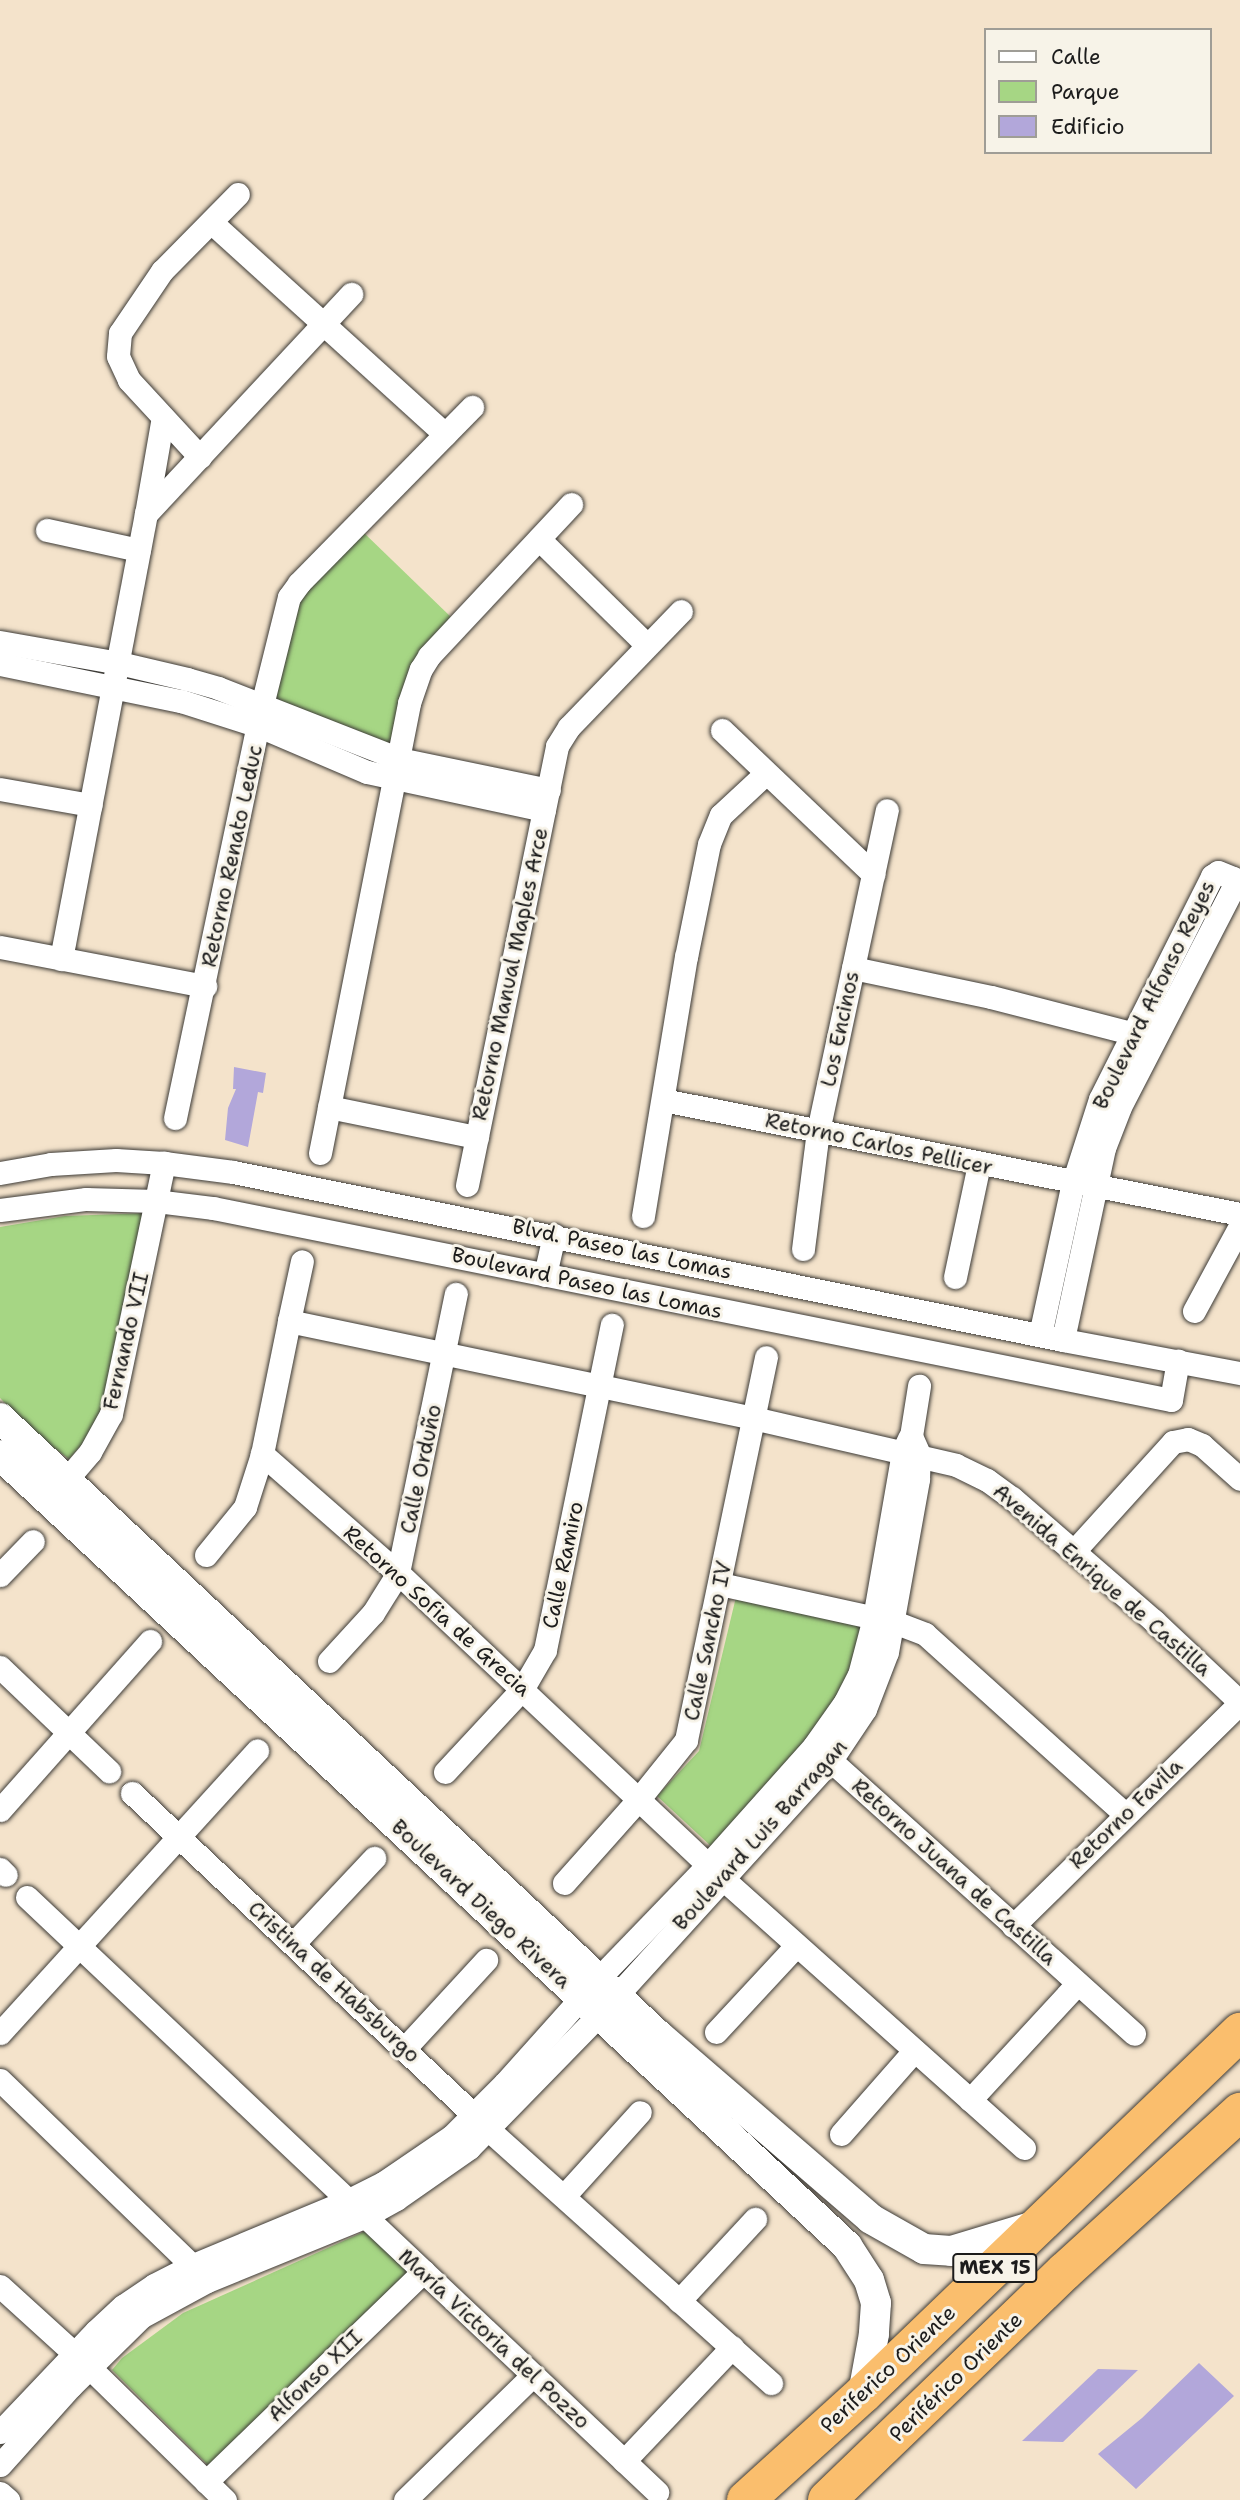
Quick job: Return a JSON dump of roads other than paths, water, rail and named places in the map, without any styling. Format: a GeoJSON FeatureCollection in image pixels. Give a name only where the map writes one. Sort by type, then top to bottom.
{"type":"FeatureCollection","features":[{"type":"Feature","properties":{"kind":"highway","name":"Periferico Oriente"},"geometry":{"type":"LineString","coordinates":[[746,2500],[863,2394],[1240,2032]]}},
{"type":"Feature","properties":{"kind":"highway","name":"Periférico Oriente"},"geometry":{"type":"LineString","coordinates":[[827,2500],[1065,2272],[1240,2112]]}},
{"type":"Feature","properties":{"kind":"street"},"geometry":{"type":"LineString","coordinates":[[200,457],[129,380],[118,355],[120,333],[162,271],[237,194]]}},
{"type":"Feature","properties":{"kind":"street"},"geometry":{"type":"LineString","coordinates":[[211,222],[445,435]]}},
{"type":"Feature","properties":{"kind":"street"},"geometry":{"type":"LineString","coordinates":[[146,514],[351,294]]}},
{"type":"Feature","properties":{"kind":"street","name":"Retorno Renato Leduc"},"geometry":{"type":"LineString","coordinates":[[175,1118],[260,716],[289,597],[299,583],[471,407]]}},
{"type":"Feature","properties":{"kind":"street"},"geometry":{"type":"LineString","coordinates":[[61,959],[120,663],[163,417]]}},
{"type":"Feature","properties":{"kind":"street"},"geometry":{"type":"LineString","coordinates":[[320,1153],[409,703],[429,656],[571,504]]}},
{"type":"Feature","properties":{"kind":"street"},"geometry":{"type":"LineString","coordinates":[[47,530],[139,550]]}},
{"type":"Feature","properties":{"kind":"street"},"geometry":{"type":"LineString","coordinates":[[538,539],[647,645]]}},
{"type":"Feature","properties":{"kind":"street","name":"Retorno Manual Maples Arce"},"geometry":{"type":"LineString","coordinates":[[467,1185],[557,746],[562,736],[681,611]]}},
{"type":"Feature","properties":{"kind":"street"},"geometry":{"type":"LineString","coordinates":[[3,654],[62,666],[115,686],[260,716]]}},
{"type":"Feature","properties":{"kind":"street"},"geometry":{"type":"LineString","coordinates":[[62,666],[120,663],[218,688],[325,757],[546,800]]}},
{"type":"Feature","properties":{"kind":"street"},"geometry":{"type":"LineString","coordinates":[[722,730],[765,774],[873,874]]}},
{"type":"Feature","properties":{"kind":"street"},"geometry":{"type":"LineString","coordinates":[[643,1216],[687,957],[714,828],[721,815],[765,774]]}},
{"type":"Feature","properties":{"kind":"street"},"geometry":{"type":"LineString","coordinates":[[0,789],[91,805]]}},
{"type":"Feature","properties":{"kind":"street","name":"Los Encinos"},"geometry":{"type":"LineString","coordinates":[[803,1249],[818,1131],[887,810]]}},
{"type":"Feature","properties":{"kind":"street","name":"Boulevard Alfonso Reyes"},"geometry":{"type":"LineString","coordinates":[[1063,1340],[1064,1282],[1100,1099],[1131,1032],[1212,876],[1218,872],[1233,878],[1235,884],[1154,1040],[1084,1185]]}},
{"type":"Feature","properties":{"kind":"street","name":"Retorno Renato Leduc"},"geometry":{"type":"LineString","coordinates":[[0,947],[205,986]]}},
{"type":"Feature","properties":{"kind":"street"},"geometry":{"type":"LineString","coordinates":[[853,968],[1131,1032],[1154,1040]]}},
{"type":"Feature","properties":{"kind":"street","name":"Retorno Carlos Pellicer"},"geometry":{"type":"LineString","coordinates":[[663,1100],[1240,1214]]}},
{"type":"Feature","properties":{"kind":"street","name":"Retorno Manual Maples Arce"},"geometry":{"type":"LineString","coordinates":[[329,1107],[477,1137]]}},
{"type":"Feature","properties":{"kind":"street","name":"Blvd. Paseo las Lomas"},"geometry":{"type":"LineString","coordinates":[[0,1173],[51,1164],[116,1160],[164,1163],[325,1189],[1063,1340],[1240,1373]]}},
{"type":"Feature","properties":{"kind":"street","name":"Fernando VII"},"geometry":{"type":"LineString","coordinates":[[57,1491],[90,1452],[110,1413],[164,1163]]}},
{"type":"Feature","properties":{"kind":"street"},"geometry":{"type":"LineString","coordinates":[[955,1277],[979,1164]]}},
{"type":"Feature","properties":{"kind":"street","name":"Boulevard Paseo las Lomas"},"geometry":{"type":"LineString","coordinates":[[0,1210],[86,1199],[156,1201],[274,1219],[1171,1400],[1178,1362]]}},
{"type":"Feature","properties":{"kind":"street"},"geometry":{"type":"LineString","coordinates":[[1194,1311],[1240,1227]]}},
{"type":"Feature","properties":{"kind":"street"},"geometry":{"type":"LineString","coordinates":[[545,1275],[554,1235]]}},
{"type":"Feature","properties":{"kind":"street"},"geometry":{"type":"LineString","coordinates":[[206,1555],[246,1507],[262,1454],[302,1261]]}},
{"type":"Feature","properties":{"kind":"street","name":"Boulevard Alfonso Reyes"},"geometry":{"type":"LineString","coordinates":[[1040,1335],[1064,1282]]}},
{"type":"Feature","properties":{"kind":"street","name":"Calle Orduño"},"geometry":{"type":"LineString","coordinates":[[328,1661],[373,1614],[398,1573],[456,1294]]}},
{"type":"Feature","properties":{"kind":"street"},"geometry":{"type":"LineString","coordinates":[[289,1321],[753,1418],[911,1447],[919,1386]]}},
{"type":"Feature","properties":{"kind":"street","name":"Calle Ramiro"},"geometry":{"type":"LineString","coordinates":[[445,1772],[523,1688],[545,1650],[612,1325]]}},
{"type":"Feature","properties":{"kind":"street","name":"Calle Sancho IV"},"geometry":{"type":"LineString","coordinates":[[564,1883],[638,1800],[686,1740],[766,1357]]}},
{"type":"Feature","properties":{"kind":"street","name":"Boulevard Diego Rivera"},"geometry":{"type":"LineString","coordinates":[[2,1424],[57,1491],[598,1997],[847,2246],[869,2280],[876,2303],[874,2334],[863,2394]]}},
{"type":"Feature","properties":{"kind":"street"},"geometry":{"type":"LineString","coordinates":[[1074,1551],[1173,1442],[1188,1439],[1202,1445],[1240,1479]]}},
{"type":"Feature","properties":{"kind":"street","name":"Avenida Enrique de Castilla"},"geometry":{"type":"LineString","coordinates":[[911,1447],[987,1480],[1074,1551],[1240,1702]]}},
{"type":"Feature","properties":{"kind":"street","name":"Boulevard Luis Barragan"},"geometry":{"type":"LineString","coordinates":[[82,2360],[200,2273],[355,2209],[417,2161],[482,2123],[865,1709],[887,1652],[884,1620],[911,1447]]}},
{"type":"Feature","properties":{"kind":"street","name":"Retorno Sofia de Grecia"},"geometry":{"type":"LineString","coordinates":[[262,1454],[398,1573],[523,1688],[715,1872]]}},
{"type":"Feature","properties":{"kind":"street","name":"Boulevard Diego Rivera"},"geometry":{"type":"LineString","coordinates":[[0,1455],[57,1491]]}},
{"type":"Feature","properties":{"kind":"street"},"geometry":{"type":"LineString","coordinates":[[0,1575],[33,1541]]}},
{"type":"Feature","properties":{"kind":"street"},"geometry":{"type":"LineString","coordinates":[[720,1584],[884,1620],[925,1634],[1125,1814]]}},
{"type":"Feature","properties":{"kind":"street"},"geometry":{"type":"LineString","coordinates":[[0,1810],[150,1641]]}},
{"type":"Feature","properties":{"kind":"street"},"geometry":{"type":"LineString","coordinates":[[0,1667],[109,1771]]}},
{"type":"Feature","properties":{"kind":"street","name":"Retorno Favila"},"geometry":{"type":"LineString","coordinates":[[1013,1926],[1240,1702]]}},
{"type":"Feature","properties":{"kind":"street"},"geometry":{"type":"LineString","coordinates":[[0,2033],[257,1751]]}},
{"type":"Feature","properties":{"kind":"street","name":"Retorno Juana de Castilla"},"geometry":{"type":"LineString","coordinates":[[822,1753],[1134,2034]]}},
{"type":"Feature","properties":{"kind":"street","name":"Cristina de Habsburgo"},"geometry":{"type":"LineString","coordinates":[[132,1793],[482,2123]]}},
{"type":"Feature","properties":{"kind":"street"},"geometry":{"type":"LineString","coordinates":[[294,1943],[374,1858]]}},
{"type":"Feature","properties":{"kind":"street"},"geometry":{"type":"LineString","coordinates":[[715,1872],[1024,2148]]}},
{"type":"Feature","properties":{"kind":"street"},"geometry":{"type":"LineString","coordinates":[[27,1897],[209,2066],[355,2209]]}},
{"type":"Feature","properties":{"kind":"street"},"geometry":{"type":"LineString","coordinates":[[716,2032],[796,1946]]}},
{"type":"Feature","properties":{"kind":"street"},"geometry":{"type":"LineString","coordinates":[[405,2048],[486,1960]]}},
{"type":"Feature","properties":{"kind":"street"},"geometry":{"type":"LineString","coordinates":[[970,2100],[1077,1984]]}},
{"type":"Feature","properties":{"kind":"street","name":"Boulevard Diego Rivera"},"geometry":{"type":"LineString","coordinates":[[598,1997],[871,2219],[924,2249],[951,2251],[1041,2224]]}},
{"type":"Feature","properties":{"kind":"street"},"geometry":{"type":"LineString","coordinates":[[841,2134],[914,2051]]}},
{"type":"Feature","properties":{"kind":"street"},"geometry":{"type":"LineString","coordinates":[[0,2080],[200,2273]]}},
{"type":"Feature","properties":{"kind":"street"},"geometry":{"type":"LineString","coordinates":[[564,2196],[640,2112]]}},
{"type":"Feature","properties":{"kind":"street"},"geometry":{"type":"LineString","coordinates":[[482,2123],[771,2383]]}},
{"type":"Feature","properties":{"kind":"street","name":"María Victoria del Pozzo"},"geometry":{"type":"LineString","coordinates":[[355,2209],[657,2492]]}},
{"type":"Feature","properties":{"kind":"street"},"geometry":{"type":"LineString","coordinates":[[679,2301],[755,2219]]}},
{"type":"Feature","properties":{"kind":"street"},"geometry":{"type":"LineString","coordinates":[[847,2246],[871,2219]]}},
{"type":"Feature","properties":{"kind":"street","name":"Alfonso XII"},"geometry":{"type":"LineString","coordinates":[[206,2482],[424,2271]]}},
{"type":"Feature","properties":{"kind":"street"},"geometry":{"type":"LineString","coordinates":[[0,2286],[82,2360],[225,2500]]}},
{"type":"Feature","properties":{"kind":"street"},"geometry":{"type":"LineString","coordinates":[[624,2461],[732,2347]]}},
{"type":"Feature","properties":{"kind":"street"},"geometry":{"type":"LineString","coordinates":[[0,2432],[82,2360]]}},
{"type":"Feature","properties":{"kind":"street"},"geometry":{"type":"LineString","coordinates":[[0,2465],[82,2360]]}},
{"type":"Feature","properties":{"kind":"street"},"geometry":{"type":"LineString","coordinates":[[404,2500],[533,2375]]}},
{"type":"Feature","properties":{"kind":"street"},"geometry":{"type":"LineString","coordinates":[[0,2493],[8,2500]]}}]}
